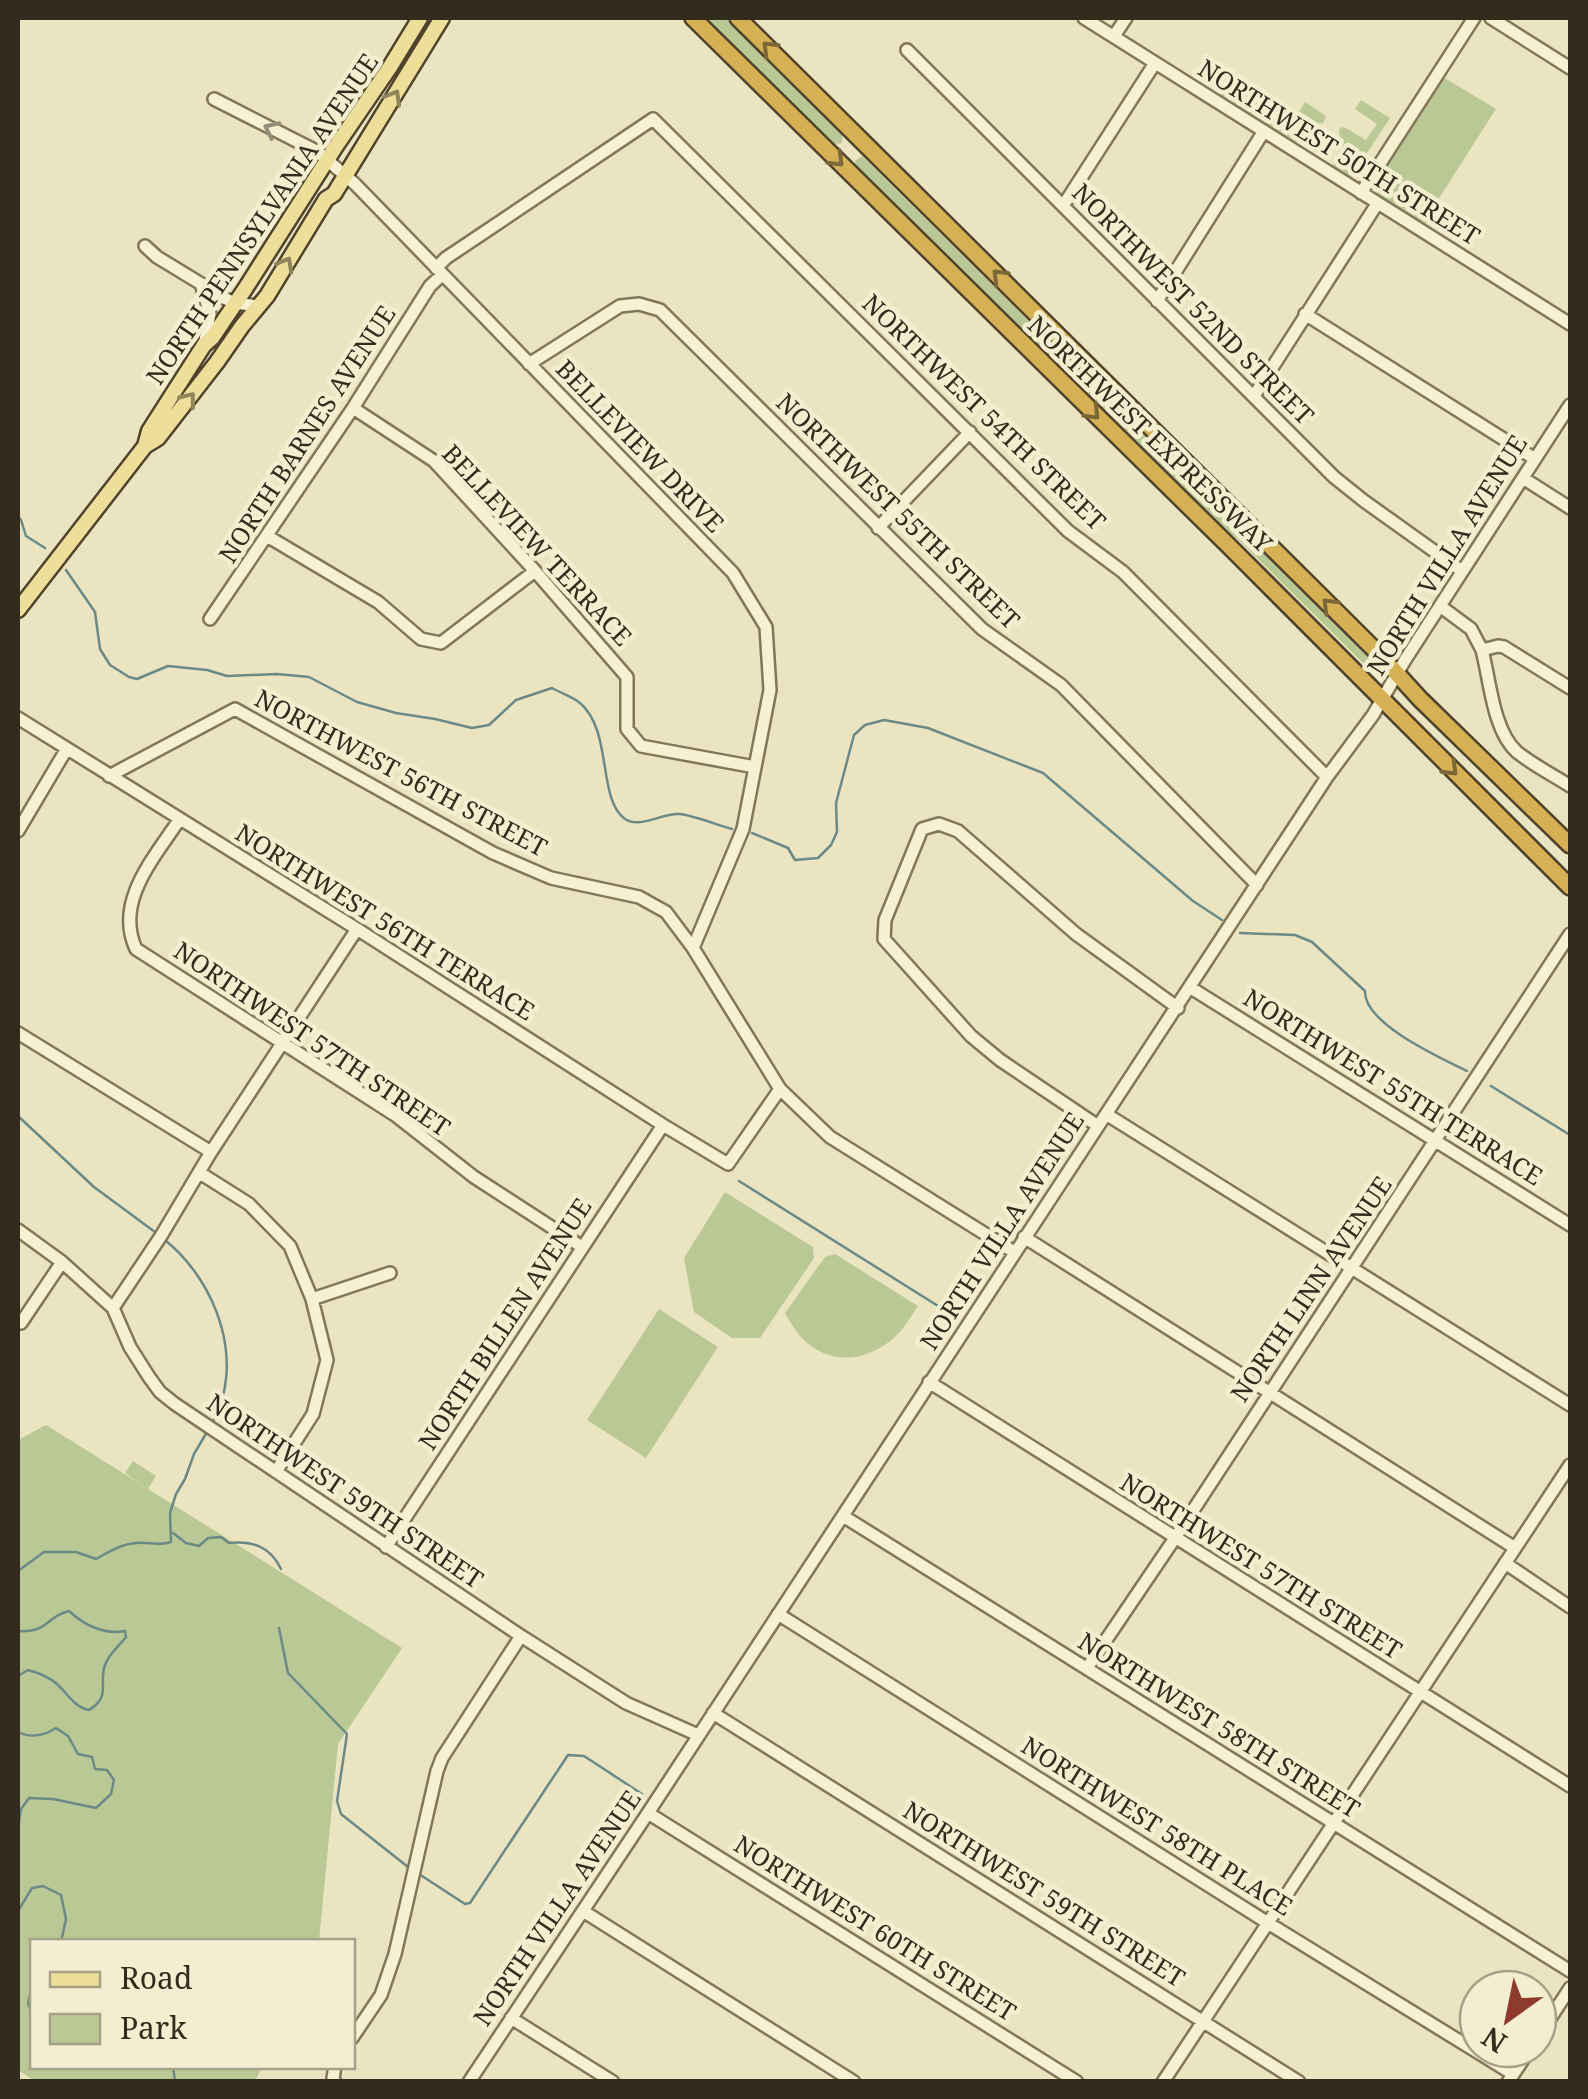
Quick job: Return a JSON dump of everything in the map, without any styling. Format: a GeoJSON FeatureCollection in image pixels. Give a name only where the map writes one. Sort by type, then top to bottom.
{"type":"FeatureCollection","features":[{"type":"Feature","properties":{"kind":"highway","name":"NORTHWEST EXPRESSWAY"},"geometry":{"type":"LineString","coordinates":[[694,18],[1570,887]]}},
{"type":"Feature","properties":{"kind":"highway","name":"NORTHWEST EXPRESSWAY"},"geometry":{"type":"LineString","coordinates":[[738,18],[1570,844]]}},
{"type":"Feature","properties":{"kind":"main road","name":"NORTH PENNSYLVANIA AVENUE"},"geometry":{"type":"LineString","coordinates":[[18,610],[144,446],[149,431],[420,18]]}},
{"type":"Feature","properties":{"kind":"main road","name":"NORTH PENNSYLVANIA AVENUE"},"geometry":{"type":"LineString","coordinates":[[144,446],[158,438],[276,282],[442,18]]}},
{"type":"Feature","properties":{"kind":"main road"},"geometry":{"type":"LineString","coordinates":[[326,198],[327,160]]}},
{"type":"Feature","properties":{"kind":"street","name":"NORTHWEST 50TH STREET"},"geometry":{"type":"LineString","coordinates":[[1084,18],[1570,324]]}},
{"type":"Feature","properties":{"kind":"street"},"geometry":{"type":"LineString","coordinates":[[1114,36],[1126,18]]}},
{"type":"Feature","properties":{"kind":"street"},"geometry":{"type":"LineString","coordinates":[[1360,192],[1474,18]]}},
{"type":"Feature","properties":{"kind":"street"},"geometry":{"type":"LineString","coordinates":[[1491,18],[1570,68]]}},
{"type":"Feature","properties":{"kind":"street","name":"NORTHWEST 52ND STREET"},"geometry":{"type":"LineString","coordinates":[[906,50],[1334,476],[1462,571]]}},
{"type":"Feature","properties":{"kind":"street"},"geometry":{"type":"LineString","coordinates":[[1062,206],[1155,63]]}},
{"type":"Feature","properties":{"kind":"street","name":"BELLEVIEW DRIVE"},"geometry":{"type":"LineString","coordinates":[[214,99],[318,152],[346,176],[733,573],[766,627],[770,690],[743,829],[693,948]]}},
{"type":"Feature","properties":{"kind":"street","name":"NORTH BARNES AVENUE"},"geometry":{"type":"LineString","coordinates":[[210,619],[352,408],[446,258],[653,119]]}},
{"type":"Feature","properties":{"kind":"street","name":"NORTHWEST 54TH STREET"},"geometry":{"type":"LineString","coordinates":[[653,119],[1068,530],[1123,572],[1327,777]]}},
{"type":"Feature","properties":{"kind":"street"},"geometry":{"type":"LineString","coordinates":[[1158,301],[1264,131]]}},
{"type":"Feature","properties":{"kind":"street"},"geometry":{"type":"LineString","coordinates":[[1254,396],[1378,204]]}},
{"type":"Feature","properties":{"kind":"street"},"geometry":{"type":"LineString","coordinates":[[145,246],[202,287],[235,304],[258,306]]}},
{"type":"Feature","properties":{"kind":"street"},"geometry":{"type":"LineString","coordinates":[[202,287],[210,314],[204,346]]}},
{"type":"Feature","properties":{"kind":"street","name":"NORTHWEST 55TH STREET"},"geometry":{"type":"LineString","coordinates":[[529,364],[620,306],[638,304],[660,310],[982,630],[1061,685],[1258,886]]}},
{"type":"Feature","properties":{"kind":"street"},"geometry":{"type":"LineString","coordinates":[[1305,314],[1535,459]]}},
{"type":"Feature","properties":{"kind":"street","name":"NORTH VILLA AVENUE"},"geometry":{"type":"LineString","coordinates":[[469,2082],[1327,777],[1357,739],[1570,405]]}},
{"type":"Feature","properties":{"kind":"street","name":"BELLEVIEW TERRACE"},"geometry":{"type":"LineString","coordinates":[[352,408],[434,461],[628,677],[627,729],[642,746],[755,767]]}},
{"type":"Feature","properties":{"kind":"street"},"geometry":{"type":"LineString","coordinates":[[878,528],[970,432]]}},
{"type":"Feature","properties":{"kind":"street"},"geometry":{"type":"LineString","coordinates":[[1522,478],[1570,508]]}},
{"type":"Feature","properties":{"kind":"street"},"geometry":{"type":"LineString","coordinates":[[267,536],[378,602],[421,639],[441,643],[535,571]]}},
{"type":"Feature","properties":{"kind":"street"},"geometry":{"type":"LineString","coordinates":[[1440,606],[1471,629],[1482,650],[1505,736],[1516,751],[1570,786]]}},
{"type":"Feature","properties":{"kind":"street"},"geometry":{"type":"LineString","coordinates":[[1482,650],[1504,647],[1570,688]]}},
{"type":"Feature","properties":{"kind":"street","name":"NORTHWEST 56TH STREET"},"geometry":{"type":"LineString","coordinates":[[109,776],[235,709],[493,853],[551,878],[639,896],[666,912],[693,948],[780,1089],[830,1137],[1014,1252]]}},
{"type":"Feature","properties":{"kind":"street","name":"NORTHWEST 56TH TERRACE"},"geometry":{"type":"LineString","coordinates":[[18,718],[728,1164],[780,1089]]}},
{"type":"Feature","properties":{"kind":"street"},"geometry":{"type":"LineString","coordinates":[[18,831],[66,750]]}},
{"type":"Feature","properties":{"kind":"street","name":"NORTHWEST 57TH STREET"},"geometry":{"type":"LineString","coordinates":[[179,820],[136,886],[130,936],[136,949],[395,1115],[474,1177],[582,1247]]}},
{"type":"Feature","properties":{"kind":"street"},"geometry":{"type":"LineString","coordinates":[[1098,1126],[971,1036],[884,938],[886,920],[922,829],[939,824],[958,831],[1076,934],[1178,1008]]}},
{"type":"Feature","properties":{"kind":"street"},"geometry":{"type":"LineString","coordinates":[[114,1308],[357,929]]}},
{"type":"Feature","properties":{"kind":"street","name":"NORTH LINN AVENUE"},"geometry":{"type":"LineString","coordinates":[[1087,1668],[1570,934]]}},
{"type":"Feature","properties":{"kind":"street","name":"NORTHWEST 55TH TERRACE"},"geometry":{"type":"LineString","coordinates":[[1191,988],[1570,1226]]}},
{"type":"Feature","properties":{"kind":"street"},"geometry":{"type":"LineString","coordinates":[[18,1032],[211,1152]]}},
{"type":"Feature","properties":{"kind":"street"},"geometry":{"type":"LineString","coordinates":[[1106,1114],[1570,1405]]}},
{"type":"Feature","properties":{"kind":"street","name":"NORTH BILLEN AVENUE"},"geometry":{"type":"LineString","coordinates":[[386,1547],[662,1125]]}},
{"type":"Feature","properties":{"kind":"street"},"geometry":{"type":"LineString","coordinates":[[200,1173],[249,1204],[290,1246],[312,1299],[327,1360],[314,1414],[277,1470]]}},
{"type":"Feature","properties":{"kind":"street","name":"NORTHWEST 59TH STREET"},"geometry":{"type":"LineString","coordinates":[[18,1230],[114,1308],[130,1347],[160,1392],[520,1636],[626,1702],[698,1736]]}},
{"type":"Feature","properties":{"kind":"street"},"geometry":{"type":"LineString","coordinates":[[1024,1237],[1515,1548]]}},
{"type":"Feature","properties":{"kind":"street"},"geometry":{"type":"LineString","coordinates":[[21,1323],[62,1262]]}},
{"type":"Feature","properties":{"kind":"street"},"geometry":{"type":"LineString","coordinates":[[312,1299],[390,1274]]}},
{"type":"Feature","properties":{"kind":"street","name":"NORTHWEST 57TH STREET"},"geometry":{"type":"LineString","coordinates":[[930,1382],[1570,1786]]}},
{"type":"Feature","properties":{"kind":"street"},"geometry":{"type":"LineString","coordinates":[[1163,2082],[1570,1465]]}},
{"type":"Feature","properties":{"kind":"street","name":"NORTHWEST 58TH STREET"},"geometry":{"type":"LineString","coordinates":[[844,1516],[1570,1971]]}},
{"type":"Feature","properties":{"kind":"street"},"geometry":{"type":"LineString","coordinates":[[1505,1564],[1570,1607]]}},
{"type":"Feature","properties":{"kind":"street","name":"NORTHWEST 58TH PLACE"},"geometry":{"type":"LineString","coordinates":[[778,1614],[1511,2078]]}},
{"type":"Feature","properties":{"kind":"street"},"geometry":{"type":"LineString","coordinates":[[355,2034],[381,1995],[395,1954],[442,1758],[520,1636]]}},
{"type":"Feature","properties":{"kind":"street","name":"NORTHWEST 59TH STREET"},"geometry":{"type":"LineString","coordinates":[[713,1713],[1299,2082]]}},
{"type":"Feature","properties":{"kind":"street","name":"NORTHWEST 60TH STREET"},"geometry":{"type":"LineString","coordinates":[[648,1813],[1077,2082]]}},
{"type":"Feature","properties":{"kind":"street"},"geometry":{"type":"LineString","coordinates":[[583,1910],[854,2082]]}},
{"type":"Feature","properties":{"kind":"street"},"geometry":{"type":"LineString","coordinates":[[512,2018],[613,2082]]}},
{"type":"Feature","properties":{"kind":"green space"},"geometry":{"type":"Polygon","coordinates":[[[705,18],[725,18],[842,134],[842,143],[833,144],[705,18]]]}},
{"type":"Feature","properties":{"kind":"green space"},"geometry":{"type":"Polygon","coordinates":[[[1443,77],[1496,109],[1427,217],[1430,220],[1422,226],[1379,199],[1375,185],[1443,77]]]}},
{"type":"Feature","properties":{"kind":"green space"},"geometry":{"type":"Polygon","coordinates":[[[1226,87],[1251,94],[1254,101],[1277,115],[1283,106],[1299,112],[1305,102],[1326,116],[1323,123],[1313,124],[1294,144],[1221,98],[1226,87]]]}},
{"type":"Feature","properties":{"kind":"green space"},"geometry":{"type":"Polygon","coordinates":[[[1361,100],[1390,118],[1361,162],[1368,170],[1350,177],[1332,168],[1342,148],[1340,128],[1366,140],[1377,124],[1355,109],[1361,100]]]}},
{"type":"Feature","properties":{"kind":"green space"},"geometry":{"type":"Polygon","coordinates":[[[862,156],[1369,657],[1377,671],[1365,665],[1240,541],[1210,519],[856,167],[855,161],[862,156]]]}},
{"type":"Feature","properties":{"kind":"green space"},"geometry":{"type":"Polygon","coordinates":[[[725,1192],[813,1247],[814,1258],[760,1338],[732,1338],[694,1312],[684,1258],[725,1192]]]}},
{"type":"Feature","properties":{"kind":"green space"},"geometry":{"type":"Polygon","coordinates":[[[835,1254],[918,1306],[895,1337],[861,1356],[837,1357],[814,1348],[785,1313],[825,1257],[835,1254]]]}},
{"type":"Feature","properties":{"kind":"green space"},"geometry":{"type":"Polygon","coordinates":[[[659,1309],[718,1347],[646,1458],[587,1420],[659,1309]]]}},
{"type":"Feature","properties":{"kind":"green space"},"geometry":{"type":"Polygon","coordinates":[[[46,1425],[147,1488],[125,1473],[133,1461],[156,1476],[148,1489],[402,1648],[338,1744],[319,1939],[30,1939],[30,2069],[261,2069],[255,2081],[35,2081],[18,2070],[18,1440],[46,1425]]]}},
{"type":"Feature","properties":{"kind":"waterway"},"geometry":{"type":"LineString","coordinates":[[18,517],[26,536],[45,548]]}},
{"type":"Feature","properties":{"kind":"waterway"},"geometry":{"type":"LineString","coordinates":[[66,570],[95,612],[100,649],[110,665],[129,677],[137,679],[168,666],[227,676],[309,677],[357,702],[472,728],[489,725],[516,700],[552,688],[577,701],[590,715],[597,730],[611,796],[625,819],[644,822],[679,814],[732,829]]}},
{"type":"Feature","properties":{"kind":"waterway"},"geometry":{"type":"LineString","coordinates":[[752,833],[788,848],[795,860],[818,858],[837,832],[836,803],[854,735],[865,725],[884,720],[928,728],[1043,773],[1193,901],[1222,920]]}},
{"type":"Feature","properties":{"kind":"waterway"},"geometry":{"type":"LineString","coordinates":[[1240,933],[1295,935],[1312,942],[1365,991],[1377,1016],[1390,1027],[1467,1071]]}},
{"type":"Feature","properties":{"kind":"waterway"},"geometry":{"type":"LineString","coordinates":[[1491,1086],[1570,1135]]}},
{"type":"Feature","properties":{"kind":"waterway"},"geometry":{"type":"LineString","coordinates":[[18,1116],[94,1187],[159,1235]]}},
{"type":"Feature","properties":{"kind":"waterway"},"geometry":{"type":"LineString","coordinates":[[739,1181],[954,1316]]}},
{"type":"Feature","properties":{"kind":"waterway"},"geometry":{"type":"LineString","coordinates":[[165,1240],[199,1278],[221,1325],[226,1376],[211,1425]]}},
{"type":"Feature","properties":{"kind":"waterway"},"geometry":{"type":"LineString","coordinates":[[18,1571],[44,1552],[76,1552],[96,1559],[131,1544],[171,1542],[170,1513],[176,1494],[207,1432]]}},
{"type":"Feature","properties":{"kind":"waterway"},"geometry":{"type":"LineString","coordinates":[[173,1533],[186,1543],[199,1546],[208,1538],[221,1537],[229,1543],[253,1544],[272,1555],[281,1569]]}},
{"type":"Feature","properties":{"kind":"waterway"},"geometry":{"type":"LineString","coordinates":[[18,1631],[42,1627],[69,1611],[95,1628],[125,1631],[126,1637],[107,1661],[100,1700],[89,1710],[44,1676],[28,1670],[18,1676]]}},
{"type":"Feature","properties":{"kind":"waterway"},"geometry":{"type":"LineString","coordinates":[[279,1628],[288,1673],[347,1734],[337,1801],[341,1814],[408,1867]]}},
{"type":"Feature","properties":{"kind":"waterway"},"geometry":{"type":"LineString","coordinates":[[18,1732],[37,1735],[56,1728],[68,1736],[78,1754],[92,1757],[95,1769],[107,1770],[114,1780],[111,1794],[96,1808],[29,1798],[21,1809],[18,1829]]}},
{"type":"Feature","properties":{"kind":"waterway"},"geometry":{"type":"LineString","coordinates":[[419,1874],[465,1904],[470,1903],[568,1755],[584,1756],[642,1794]]}},
{"type":"Feature","properties":{"kind":"waterway"},"geometry":{"type":"LineString","coordinates":[[18,1911],[32,1888],[43,1886],[61,1895],[66,1919],[62,1939]]}},
{"type":"Feature","properties":{"kind":"waterway"},"geometry":{"type":"LineString","coordinates":[[30,1996],[30,2008]]}},
{"type":"Feature","properties":{"kind":"waterway"},"geometry":{"type":"LineString","coordinates":[[173,2069],[175,2082]]}}]}
